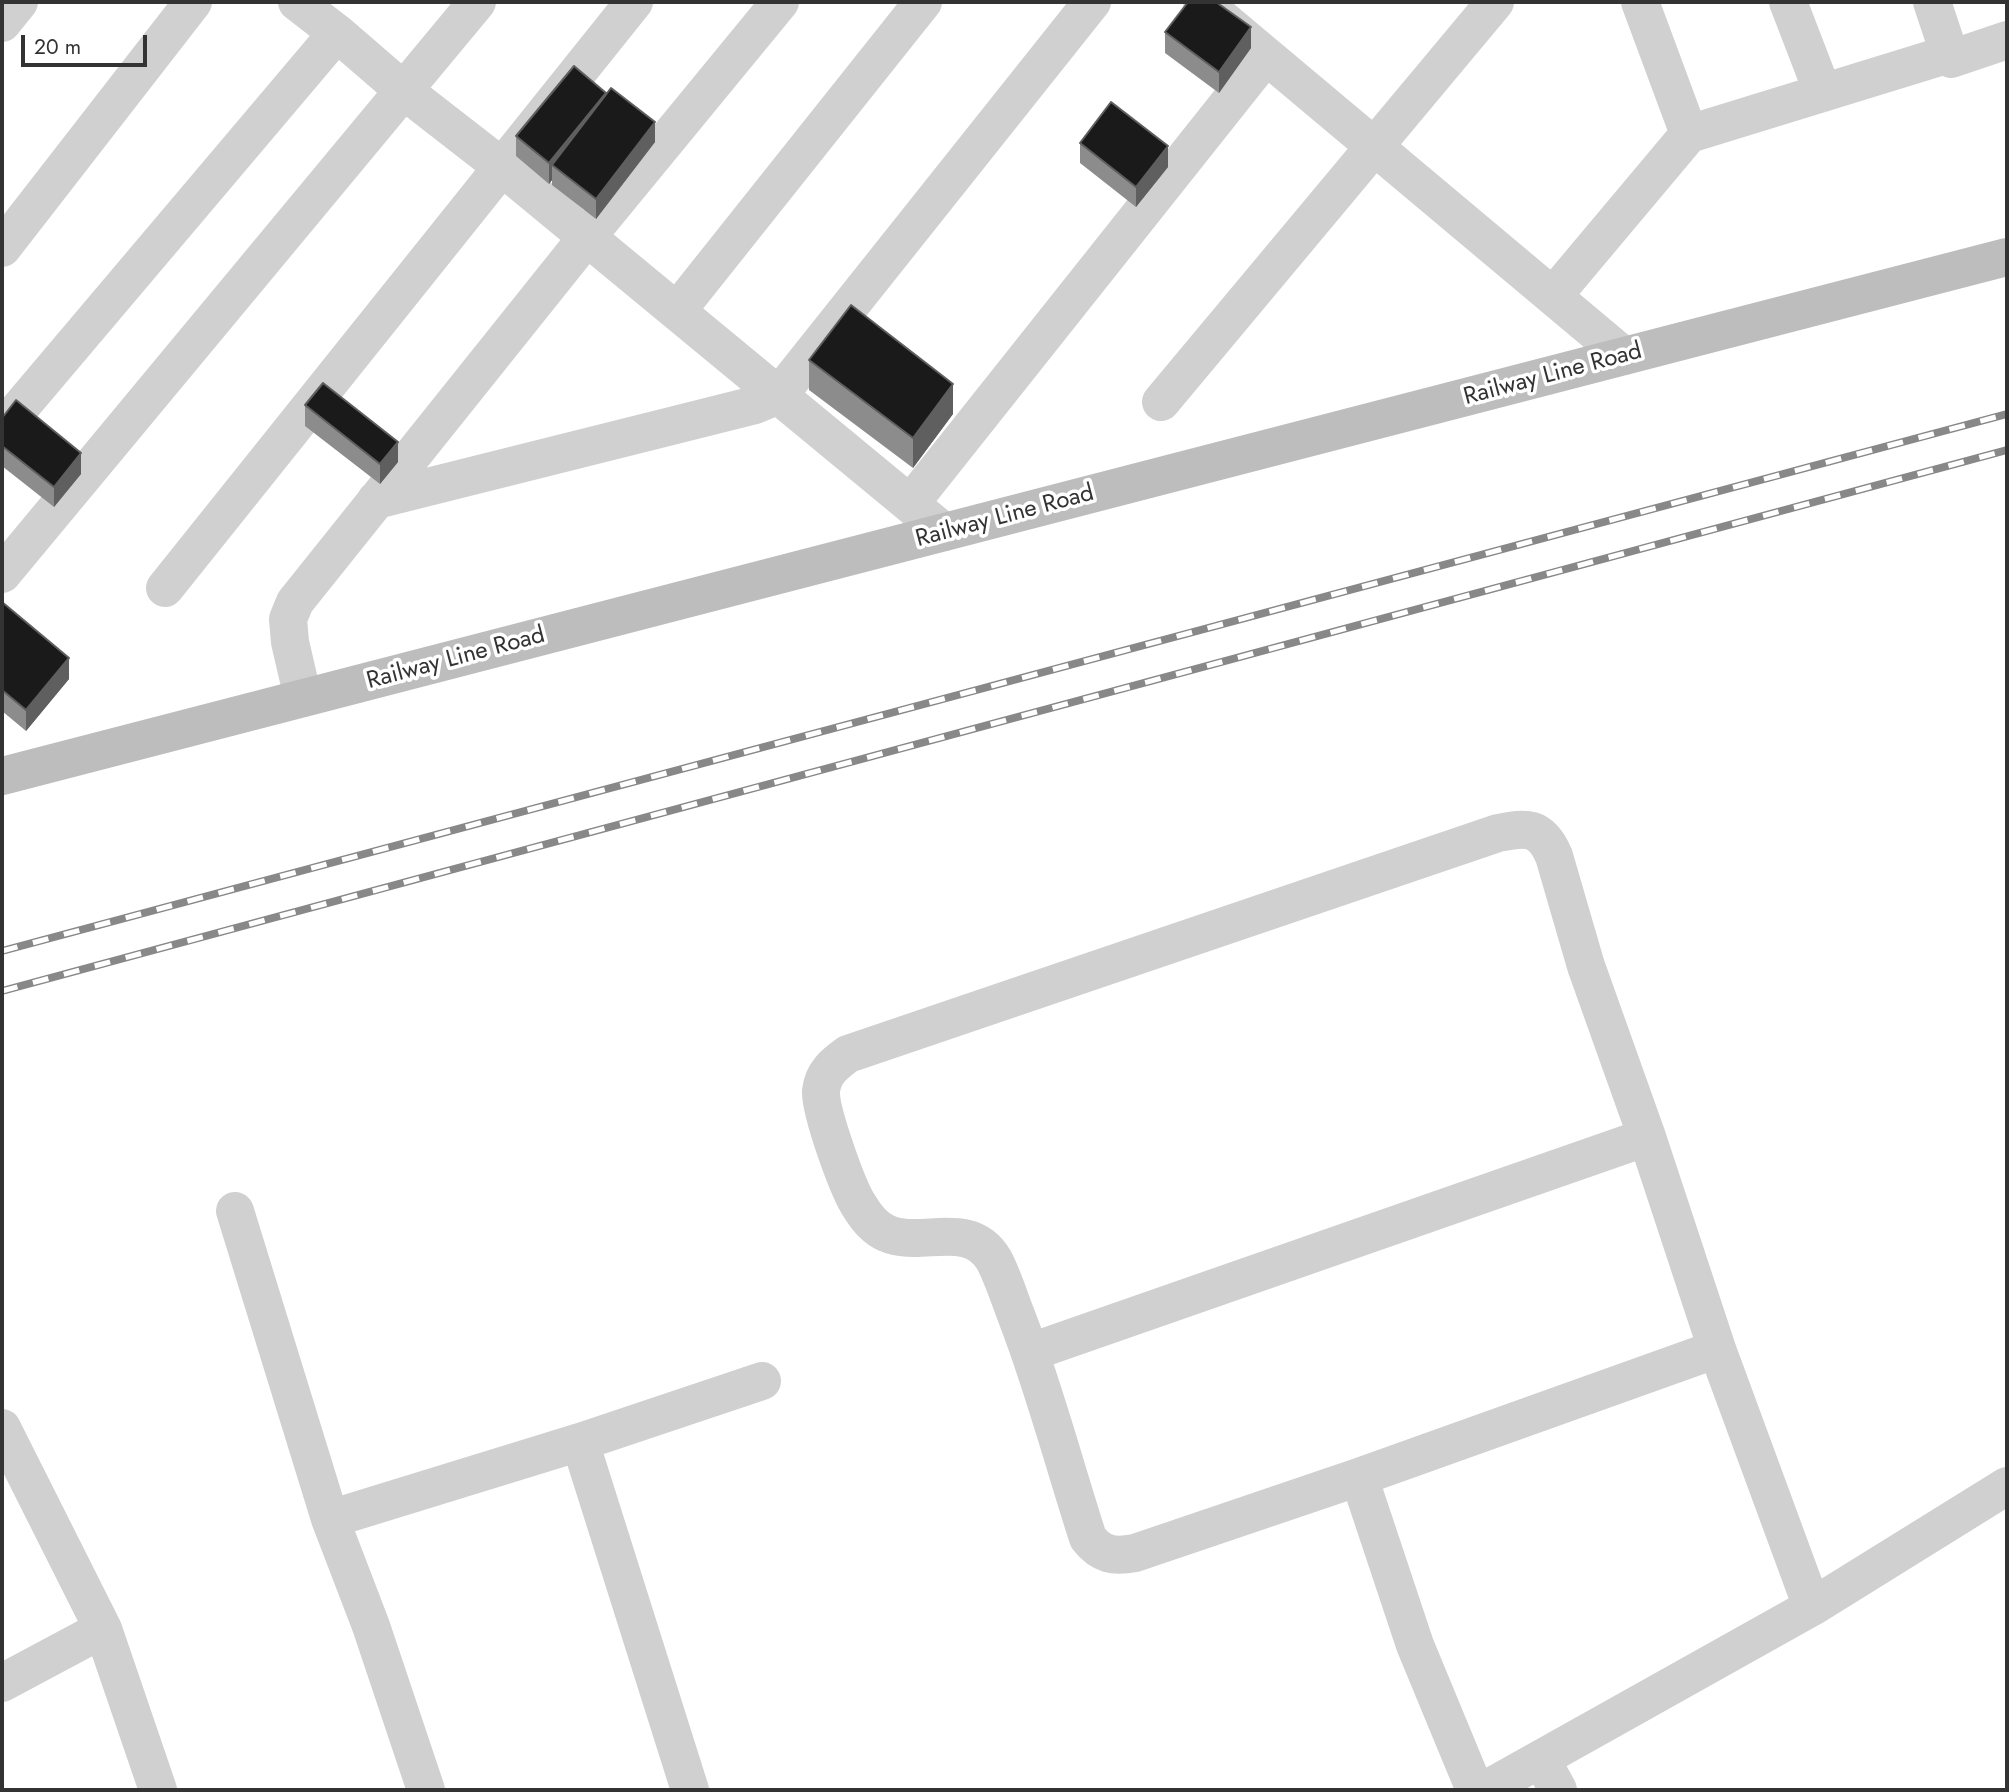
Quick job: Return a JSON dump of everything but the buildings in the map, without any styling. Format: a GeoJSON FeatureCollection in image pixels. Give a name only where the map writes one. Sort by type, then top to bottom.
{"type":"FeatureCollection","features":[{"type":"Feature","properties":{"kind":"street"},"geometry":{"type":"LineString","coordinates":[[2,23],[19,2]]}},
{"type":"Feature","properties":{"kind":"street"},"geometry":{"type":"LineString","coordinates":[[2,248],[193,2]]}},
{"type":"Feature","properties":{"kind":"street"},"geometry":{"type":"LineString","coordinates":[[2,574],[477,2]]}},
{"type":"Feature","properties":{"kind":"street"},"geometry":{"type":"LineString","coordinates":[[165,588],[634,2]]}},
{"type":"Feature","properties":{"kind":"street"},"geometry":{"type":"LineString","coordinates":[[303,698],[290,642],[288,619],[295,602],[587,237],[780,2]]}},
{"type":"Feature","properties":{"kind":"street"},"geometry":{"type":"LineString","coordinates":[[677,311],[923,2]]}},
{"type":"Feature","properties":{"kind":"street"},"geometry":{"type":"LineString","coordinates":[[376,500],[755,405],[779,395],[1092,2]]}},
{"type":"Feature","properties":{"kind":"street"},"geometry":{"type":"LineString","coordinates":[[1202,2],[1624,356]]}},
{"type":"Feature","properties":{"kind":"street"},"geometry":{"type":"LineString","coordinates":[[1161,402],[1495,2]]}},
{"type":"Feature","properties":{"kind":"street"},"geometry":{"type":"LineString","coordinates":[[1640,2],[1689,134]]}},
{"type":"Feature","properties":{"kind":"street"},"geometry":{"type":"LineString","coordinates":[[1788,2],[1823,93]]}},
{"type":"Feature","properties":{"kind":"street"},"geometry":{"type":"LineString","coordinates":[[1931,2],[1951,59],[2007,40]]}},
{"type":"Feature","properties":{"kind":"street"},"geometry":{"type":"LineString","coordinates":[[2,429],[317,13],[402,90],[502,167],[944,532]]}},
{"type":"Feature","properties":{"kind":"street"},"geometry":{"type":"LineString","coordinates":[[1553,296],[1689,134],[1949,54]]}},
{"type":"Feature","properties":{"kind":"street"},"geometry":{"type":"LineString","coordinates":[[910,504],[1266,55]]}},
{"type":"Feature","properties":{"kind":"street","name":"Railway Line Road"},"geometry":{"type":"LineString","coordinates":[[2,776],[2007,257]]}},
{"type":"Feature","properties":{"kind":"street"},"geometry":{"type":"LineString","coordinates":[[1717,1349],[1359,1477],[1135,1553],[1118,1556],[1105,1554],[1094,1547],[1088,1538],[1031,1352],[994,1261],[977,1242],[965,1238],[900,1237],[884,1232],[870,1222],[858,1205],[827,1124],[821,1091],[828,1070],[848,1054],[1498,833],[1528,829],[1538,833],[1548,842],[1554,856],[1586,966],[1647,1137],[1717,1349],[1812,1607]]}},
{"type":"Feature","properties":{"kind":"street"},"geometry":{"type":"LineString","coordinates":[[1031,1352],[1647,1137]]}},
{"type":"Feature","properties":{"kind":"street"},"geometry":{"type":"LineString","coordinates":[[235,1211],[330,1519],[426,1790]]}},
{"type":"Feature","properties":{"kind":"street"},"geometry":{"type":"LineString","coordinates":[[330,1519],[580,1442],[762,1381]]}},
{"type":"Feature","properties":{"kind":"street"},"geometry":{"type":"LineString","coordinates":[[2,1428],[103,1629],[158,1790]]}},
{"type":"Feature","properties":{"kind":"street"},"geometry":{"type":"LineString","coordinates":[[580,1442],[690,1790]]}},
{"type":"Feature","properties":{"kind":"street"},"geometry":{"type":"LineString","coordinates":[[1359,1477],[1415,1645],[1475,1790]]}},
{"type":"Feature","properties":{"kind":"street"},"geometry":{"type":"LineString","coordinates":[[1485,1790],[1549,1775],[2007,1486]]}},
{"type":"Feature","properties":{"kind":"street"},"geometry":{"type":"LineString","coordinates":[[2,1683],[103,1629]]}},
{"type":"Feature","properties":{"kind":"railway"},"geometry":{"type":"LineString","coordinates":[[2,951],[2007,414]]}},
{"type":"Feature","properties":{"kind":"railway"},"geometry":{"type":"LineString","coordinates":[[2,991],[2007,450]]}}]}
